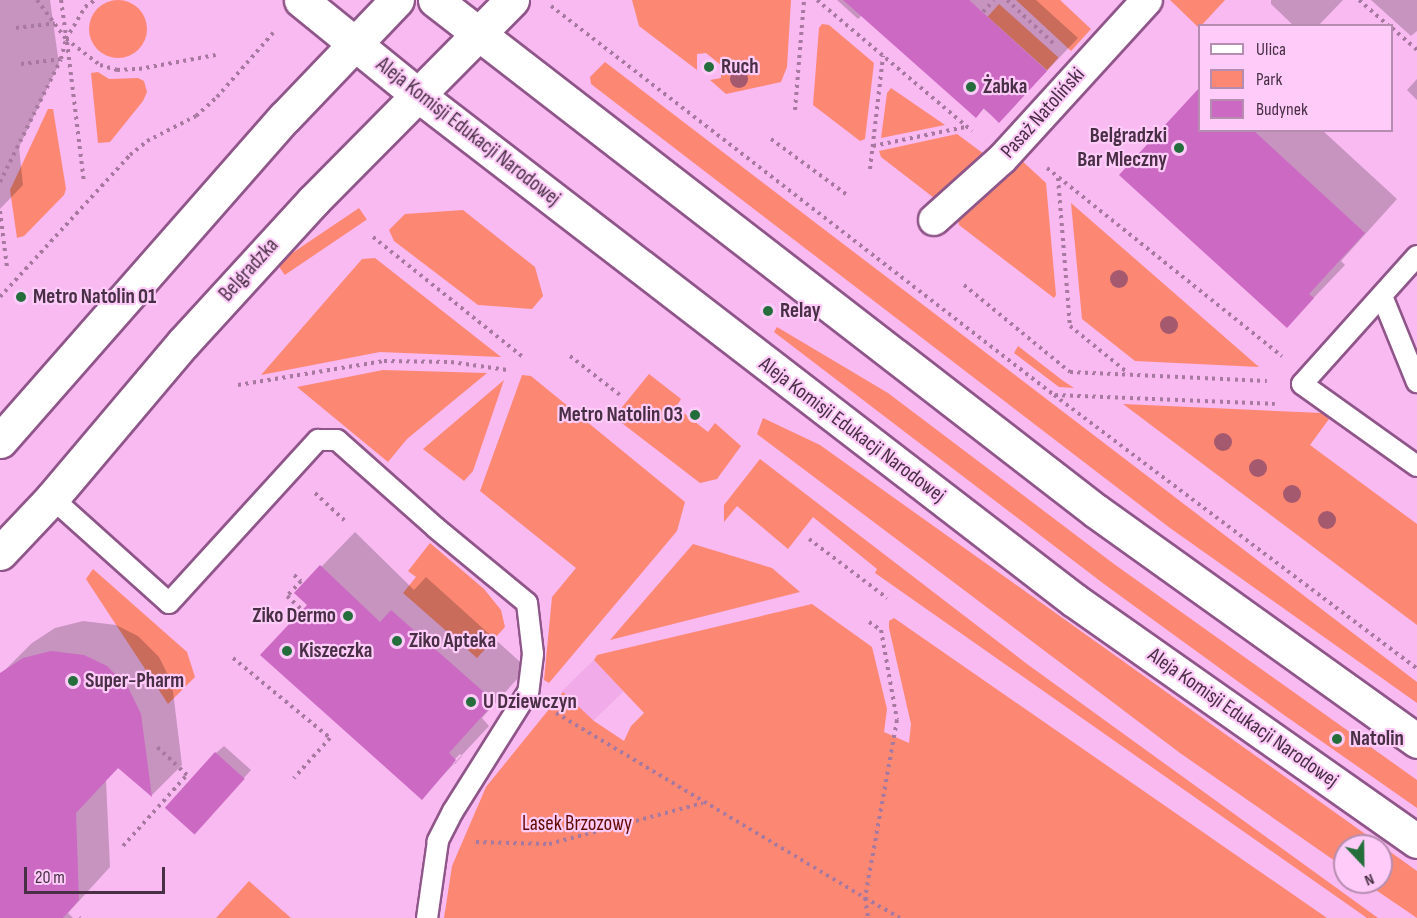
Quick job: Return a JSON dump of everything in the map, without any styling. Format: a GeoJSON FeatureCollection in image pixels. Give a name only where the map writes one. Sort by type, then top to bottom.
{"type":"FeatureCollection","features":[{"type":"Feature","properties":{"kind":"street","name":"Aleja Komisji Edukacji Narodowej"},"geometry":{"type":"LineString","coordinates":[[300,0],[418,95],[1074,600],[1417,841]]}},
{"type":"Feature","properties":{"kind":"street"},"geometry":{"type":"LineString","coordinates":[[0,441],[277,126],[397,0]]}},
{"type":"Feature","properties":{"kind":"street"},"geometry":{"type":"LineString","coordinates":[[435,0],[1096,511],[1417,741]]}},
{"type":"Feature","properties":{"kind":"street","name":"Belgradzka"},"geometry":{"type":"LineString","coordinates":[[0,554],[52,498],[183,343],[343,168],[512,0]]}},
{"type":"Feature","properties":{"kind":"street","name":"Pasaż Natoliński"},"geometry":{"type":"LineString","coordinates":[[934,220],[1002,159],[1147,0]]}},
{"type":"Feature","properties":{"kind":"lane"},"geometry":{"type":"LineString","coordinates":[[1417,256],[1302,384],[1417,466]]}},
{"type":"Feature","properties":{"kind":"lane"},"geometry":{"type":"LineString","coordinates":[[1382,296],[1417,382]]}},
{"type":"Feature","properties":{"kind":"lane"},"geometry":{"type":"LineString","coordinates":[[52,498],[169,603],[318,440],[338,440],[436,528],[527,603],[533,654],[528,692],[453,811],[438,841],[427,918]]}},
{"type":"Feature","properties":{"kind":"path"},"geometry":{"type":"LineString","coordinates":[[37,0],[66,39],[100,65],[117,70],[139,69],[216,55]]}},
{"type":"Feature","properties":{"kind":"path"},"geometry":{"type":"LineString","coordinates":[[61,0],[84,183]]}},
{"type":"Feature","properties":{"kind":"path"},"geometry":{"type":"LineString","coordinates":[[0,182],[61,59],[66,39],[85,7],[95,0]]}},
{"type":"Feature","properties":{"kind":"path"},"geometry":{"type":"LineString","coordinates":[[795,110],[804,0]]}},
{"type":"Feature","properties":{"kind":"path"},"geometry":{"type":"LineString","coordinates":[[816,0],[1002,159]]}},
{"type":"Feature","properties":{"kind":"path"},"geometry":{"type":"LineString","coordinates":[[982,12],[994,0]]}},
{"type":"Feature","properties":{"kind":"path"},"geometry":{"type":"LineString","coordinates":[[1007,0],[1082,70]]}},
{"type":"Feature","properties":{"kind":"path"},"geometry":{"type":"LineString","coordinates":[[1361,0],[1387,24]]}},
{"type":"Feature","properties":{"kind":"path"},"geometry":{"type":"LineString","coordinates":[[555,10],[1054,395],[1417,669]]}},
{"type":"Feature","properties":{"kind":"path"},"geometry":{"type":"LineString","coordinates":[[16,28],[56,23]]}},
{"type":"Feature","properties":{"kind":"path"},"geometry":{"type":"LineString","coordinates":[[1393,30],[1417,50]]}},
{"type":"Feature","properties":{"kind":"path"},"geometry":{"type":"LineString","coordinates":[[0,297],[130,155],[147,141],[196,116],[218,97],[261,46]]}},
{"type":"Feature","properties":{"kind":"path"},"geometry":{"type":"LineString","coordinates":[[870,169],[883,55]]}},
{"type":"Feature","properties":{"kind":"path"},"geometry":{"type":"LineString","coordinates":[[21,64],[61,59]]}},
{"type":"Feature","properties":{"kind":"path"},"geometry":{"type":"LineString","coordinates":[[873,146],[966,127]]}},
{"type":"Feature","properties":{"kind":"path"},"geometry":{"type":"LineString","coordinates":[[771,139],[846,194]]}},
{"type":"Feature","properties":{"kind":"path"},"geometry":{"type":"LineString","coordinates":[[1128,373],[1070,326],[1058,177],[1273,351]]}},
{"type":"Feature","properties":{"kind":"path"},"geometry":{"type":"LineString","coordinates":[[0,211],[7,267]]}},
{"type":"Feature","properties":{"kind":"path"},"geometry":{"type":"LineString","coordinates":[[373,237],[523,357]]}},
{"type":"Feature","properties":{"kind":"path"},"geometry":{"type":"LineString","coordinates":[[964,285],[1070,372],[1128,373],[1302,384]]}},
{"type":"Feature","properties":{"kind":"path"},"geometry":{"type":"LineString","coordinates":[[570,356],[620,395]]}},
{"type":"Feature","properties":{"kind":"path"},"geometry":{"type":"LineString","coordinates":[[238,385],[384,361],[450,362],[507,370]]}},
{"type":"Feature","properties":{"kind":"path"},"geometry":{"type":"LineString","coordinates":[[1054,395],[1332,407]]}},
{"type":"Feature","properties":{"kind":"path"},"geometry":{"type":"LineString","coordinates":[[808,539],[887,598]]}},
{"type":"Feature","properties":{"kind":"path"},"geometry":{"type":"LineString","coordinates":[[294,574],[301,581],[287,596],[302,610]]}},
{"type":"Feature","properties":{"kind":"path"},"geometry":{"type":"LineString","coordinates":[[868,918],[865,898],[897,720],[881,630],[869,622]]}},
{"type":"Feature","properties":{"kind":"path"},"geometry":{"type":"LineString","coordinates":[[233,658],[330,738],[294,778]]}},
{"type":"Feature","properties":{"kind":"path"},"geometry":{"type":"LineString","coordinates":[[555,713],[900,918]]}},
{"type":"Feature","properties":{"kind":"path"},"geometry":{"type":"LineString","coordinates":[[123,846],[188,776],[156,746]]}},
{"type":"Feature","properties":{"kind":"path"},"geometry":{"type":"LineString","coordinates":[[438,841],[549,844],[704,802]]}},
{"type":"Feature","properties":{"kind":"shaded area"},"geometry":{"type":"Polygon","coordinates":[[[594,660],[624,691],[592,722],[562,691],[594,660]]]}},
{"type":"Feature","properties":{"kind":"green space"},"geometry":{"type":"Polygon","coordinates":[[[118,0],[129,2],[142,13],[147,29],[145,40],[134,53],[118,58],[107,56],[94,45],[89,29],[91,18],[102,5],[118,0]]]}},
{"type":"Feature","properties":{"kind":"green space"},"geometry":{"type":"Polygon","coordinates":[[[632,0],[791,0],[787,67],[781,82],[726,94],[710,80],[721,78],[721,65],[706,53],[697,54],[697,70],[639,26],[632,0]]]}},
{"type":"Feature","properties":{"kind":"green space"},"geometry":{"type":"Polygon","coordinates":[[[1016,0],[1060,0],[1091,29],[1071,51],[1016,0]]]}},
{"type":"Feature","properties":{"kind":"green space"},"geometry":{"type":"Polygon","coordinates":[[[1170,0],[1225,0],[1203,24],[1198,24],[1198,27],[1170,0]]]}},
{"type":"Feature","properties":{"kind":"green space"},"geometry":{"type":"Polygon","coordinates":[[[999,4],[1058,58],[1047,70],[988,17],[999,4]]]}},
{"type":"Feature","properties":{"kind":"green space"},"geometry":{"type":"Polygon","coordinates":[[[822,24],[829,25],[874,63],[865,139],[860,141],[813,105],[819,28],[822,24]]]}},
{"type":"Feature","properties":{"kind":"green space"},"geometry":{"type":"Polygon","coordinates":[[[605,62],[1417,682],[1417,703],[1170,528],[591,84],[590,77],[605,62]]]}},
{"type":"Feature","properties":{"kind":"green space"},"geometry":{"type":"Polygon","coordinates":[[[98,72],[109,79],[138,78],[144,81],[147,92],[143,101],[110,142],[98,143],[91,73],[98,72]]]}},
{"type":"Feature","properties":{"kind":"green space"},"geometry":{"type":"Polygon","coordinates":[[[891,88],[945,125],[881,138],[887,93],[891,88]]]}},
{"type":"Feature","properties":{"kind":"green space"},"geometry":{"type":"Polygon","coordinates":[[[48,109],[53,109],[66,189],[64,195],[24,236],[17,238],[10,190],[48,109]]]}},
{"type":"Feature","properties":{"kind":"green space"},"geometry":{"type":"Polygon","coordinates":[[[957,134],[988,157],[938,201],[881,157],[879,151],[957,134]]]}},
{"type":"Feature","properties":{"kind":"green space"},"geometry":{"type":"Polygon","coordinates":[[[1020,159],[1046,183],[1056,295],[1054,298],[959,225],[957,215],[1020,159]]]}},
{"type":"Feature","properties":{"kind":"green space"},"geometry":{"type":"Polygon","coordinates":[[[1071,203],[1259,367],[1135,361],[1082,319],[1071,203]]]}},
{"type":"Feature","properties":{"kind":"green space"},"geometry":{"type":"Polygon","coordinates":[[[359,208],[367,220],[285,275],[277,263],[359,208]]]}},
{"type":"Feature","properties":{"kind":"green space"},"geometry":{"type":"Polygon","coordinates":[[[463,210],[535,267],[543,296],[532,309],[478,305],[394,241],[389,230],[405,214],[463,210]]]}},
{"type":"Feature","properties":{"kind":"green space"},"geometry":{"type":"Polygon","coordinates":[[[375,258],[501,357],[380,352],[261,375],[362,259],[375,258]]]}},
{"type":"Feature","properties":{"kind":"green space"},"geometry":{"type":"Polygon","coordinates":[[[777,327],[888,393],[1114,564],[1417,780],[1417,808],[1104,584],[774,332],[777,327]]]}},
{"type":"Feature","properties":{"kind":"green space"},"geometry":{"type":"Polygon","coordinates":[[[1018,346],[1074,388],[1059,387],[1014,353],[1018,346]]]}},
{"type":"Feature","properties":{"kind":"green space"},"geometry":{"type":"Polygon","coordinates":[[[383,370],[487,373],[407,439],[388,462],[297,387],[383,370]]]}},
{"type":"Feature","properties":{"kind":"green space"},"geometry":{"type":"Polygon","coordinates":[[[649,374],[681,399],[676,407],[708,432],[715,423],[741,446],[717,479],[700,483],[614,417],[649,374]]]}},
{"type":"Feature","properties":{"kind":"green space"},"geometry":{"type":"Polygon","coordinates":[[[522,375],[531,376],[685,502],[677,531],[549,683],[544,680],[552,597],[576,568],[480,491],[522,375]]]}},
{"type":"Feature","properties":{"kind":"green space"},"geometry":{"type":"Polygon","coordinates":[[[504,380],[473,471],[464,481],[423,449],[504,380]]]}},
{"type":"Feature","properties":{"kind":"green space"},"geometry":{"type":"Polygon","coordinates":[[[1123,404],[1322,413],[1329,419],[1310,445],[1417,524],[1417,625],[1123,404]]]}},
{"type":"Feature","properties":{"kind":"green space"},"geometry":{"type":"Polygon","coordinates":[[[763,418],[820,445],[1365,834],[1333,834],[1333,860],[1180,753],[757,434],[763,418]]]}},
{"type":"Feature","properties":{"kind":"green space"},"geometry":{"type":"Polygon","coordinates":[[[760,459],[1027,664],[1333,885],[1333,894],[1345,894],[1378,918],[1367,918],[875,573],[877,569],[813,517],[788,549],[737,506],[724,522],[724,505],[760,459]]]}},
{"type":"Feature","properties":{"kind":"green space"},"geometry":{"type":"Polygon","coordinates":[[[430,543],[484,589],[501,610],[505,627],[477,658],[403,593],[416,577],[408,571],[430,543]]]}},
{"type":"Feature","properties":{"kind":"green space"},"geometry":{"type":"Polygon","coordinates":[[[693,544],[772,568],[800,592],[610,640],[693,544]]]}},
{"type":"Feature","properties":{"kind":"green space"},"geometry":{"type":"Polygon","coordinates":[[[93,569],[187,652],[195,677],[168,704],[86,579],[93,569]]]}},
{"type":"Feature","properties":{"kind":"green space","name":"Lasek Brzozowy"},"geometry":{"type":"Polygon","coordinates":[[[812,604],[872,647],[887,709],[884,732],[909,743],[911,724],[889,628],[889,621],[894,618],[1327,918],[444,918],[452,866],[486,787],[563,692],[594,721],[624,741],[631,726],[644,713],[594,660],[597,655],[812,604]]]}},
{"type":"Feature","properties":{"kind":"green space"},"geometry":{"type":"Polygon","coordinates":[[[1393,854],[1417,871],[1417,918],[1382,894],[1393,894],[1393,854]]]}},
{"type":"Feature","properties":{"kind":"green space"},"geometry":{"type":"Polygon","coordinates":[[[249,881],[291,918],[216,918],[249,881]]]}},
{"type":"Feature","properties":{"kind":"building"},"geometry":{"type":"Polygon","coordinates":[[[843,0],[969,0],[1047,71],[999,123],[984,108],[976,118],[843,0]]]}},
{"type":"Feature","properties":{"kind":"building"},"geometry":{"type":"Polygon","coordinates":[[[1198,89],[1198,132],[1255,132],[1365,233],[1309,294],[1314,298],[1287,328],[1119,175],[1198,89]]]}},
{"type":"Feature","properties":{"kind":"building"},"geometry":{"type":"Polygon","coordinates":[[[320,565],[380,622],[391,610],[495,702],[449,753],[456,760],[422,800],[260,655],[307,605],[294,593],[320,565]]]}},
{"type":"Feature","properties":{"kind":"building"},"geometry":{"type":"Polygon","coordinates":[[[51,651],[84,655],[107,666],[128,687],[141,714],[152,797],[118,768],[76,813],[79,900],[63,918],[0,918],[0,673],[23,658],[51,651]]]}},
{"type":"Feature","properties":{"kind":"building"},"geometry":{"type":"Polygon","coordinates":[[[215,752],[245,779],[195,835],[165,808],[215,752]]]}},
{"type":"Feature","properties":{"kind":"place","name":"Ruch"},"geometry":{"type":"Point","coordinates":[709,67]}},
{"type":"Feature","properties":{"kind":"place","name":"Żabka"},"geometry":{"type":"Point","coordinates":[971,87]}},
{"type":"Feature","properties":{"kind":"place","name":"Belgradzki Bar Mleczny"},"geometry":{"type":"Point","coordinates":[1179,148]}},
{"type":"Feature","properties":{"kind":"place","name":"Metro Natolin 01"},"geometry":{"type":"Point","coordinates":[21,297]}},
{"type":"Feature","properties":{"kind":"place","name":"Relay"},"geometry":{"type":"Point","coordinates":[768,311]}},
{"type":"Feature","properties":{"kind":"place","name":"Metro Natolin 03"},"geometry":{"type":"Point","coordinates":[695,415]}},
{"type":"Feature","properties":{"kind":"place","name":"Ziko Dermo"},"geometry":{"type":"Point","coordinates":[348,616]}},
{"type":"Feature","properties":{"kind":"place","name":"Ziko Apteka"},"geometry":{"type":"Point","coordinates":[397,641]}},
{"type":"Feature","properties":{"kind":"place","name":"Kiszeczka"},"geometry":{"type":"Point","coordinates":[287,651]}},
{"type":"Feature","properties":{"kind":"place","name":"Super-Pharm"},"geometry":{"type":"Point","coordinates":[73,681]}},
{"type":"Feature","properties":{"kind":"place","name":"U Dziewczyn"},"geometry":{"type":"Point","coordinates":[471,702]}},
{"type":"Feature","properties":{"kind":"place","name":"Natolin"},"geometry":{"type":"Point","coordinates":[1337,739]}}]}
